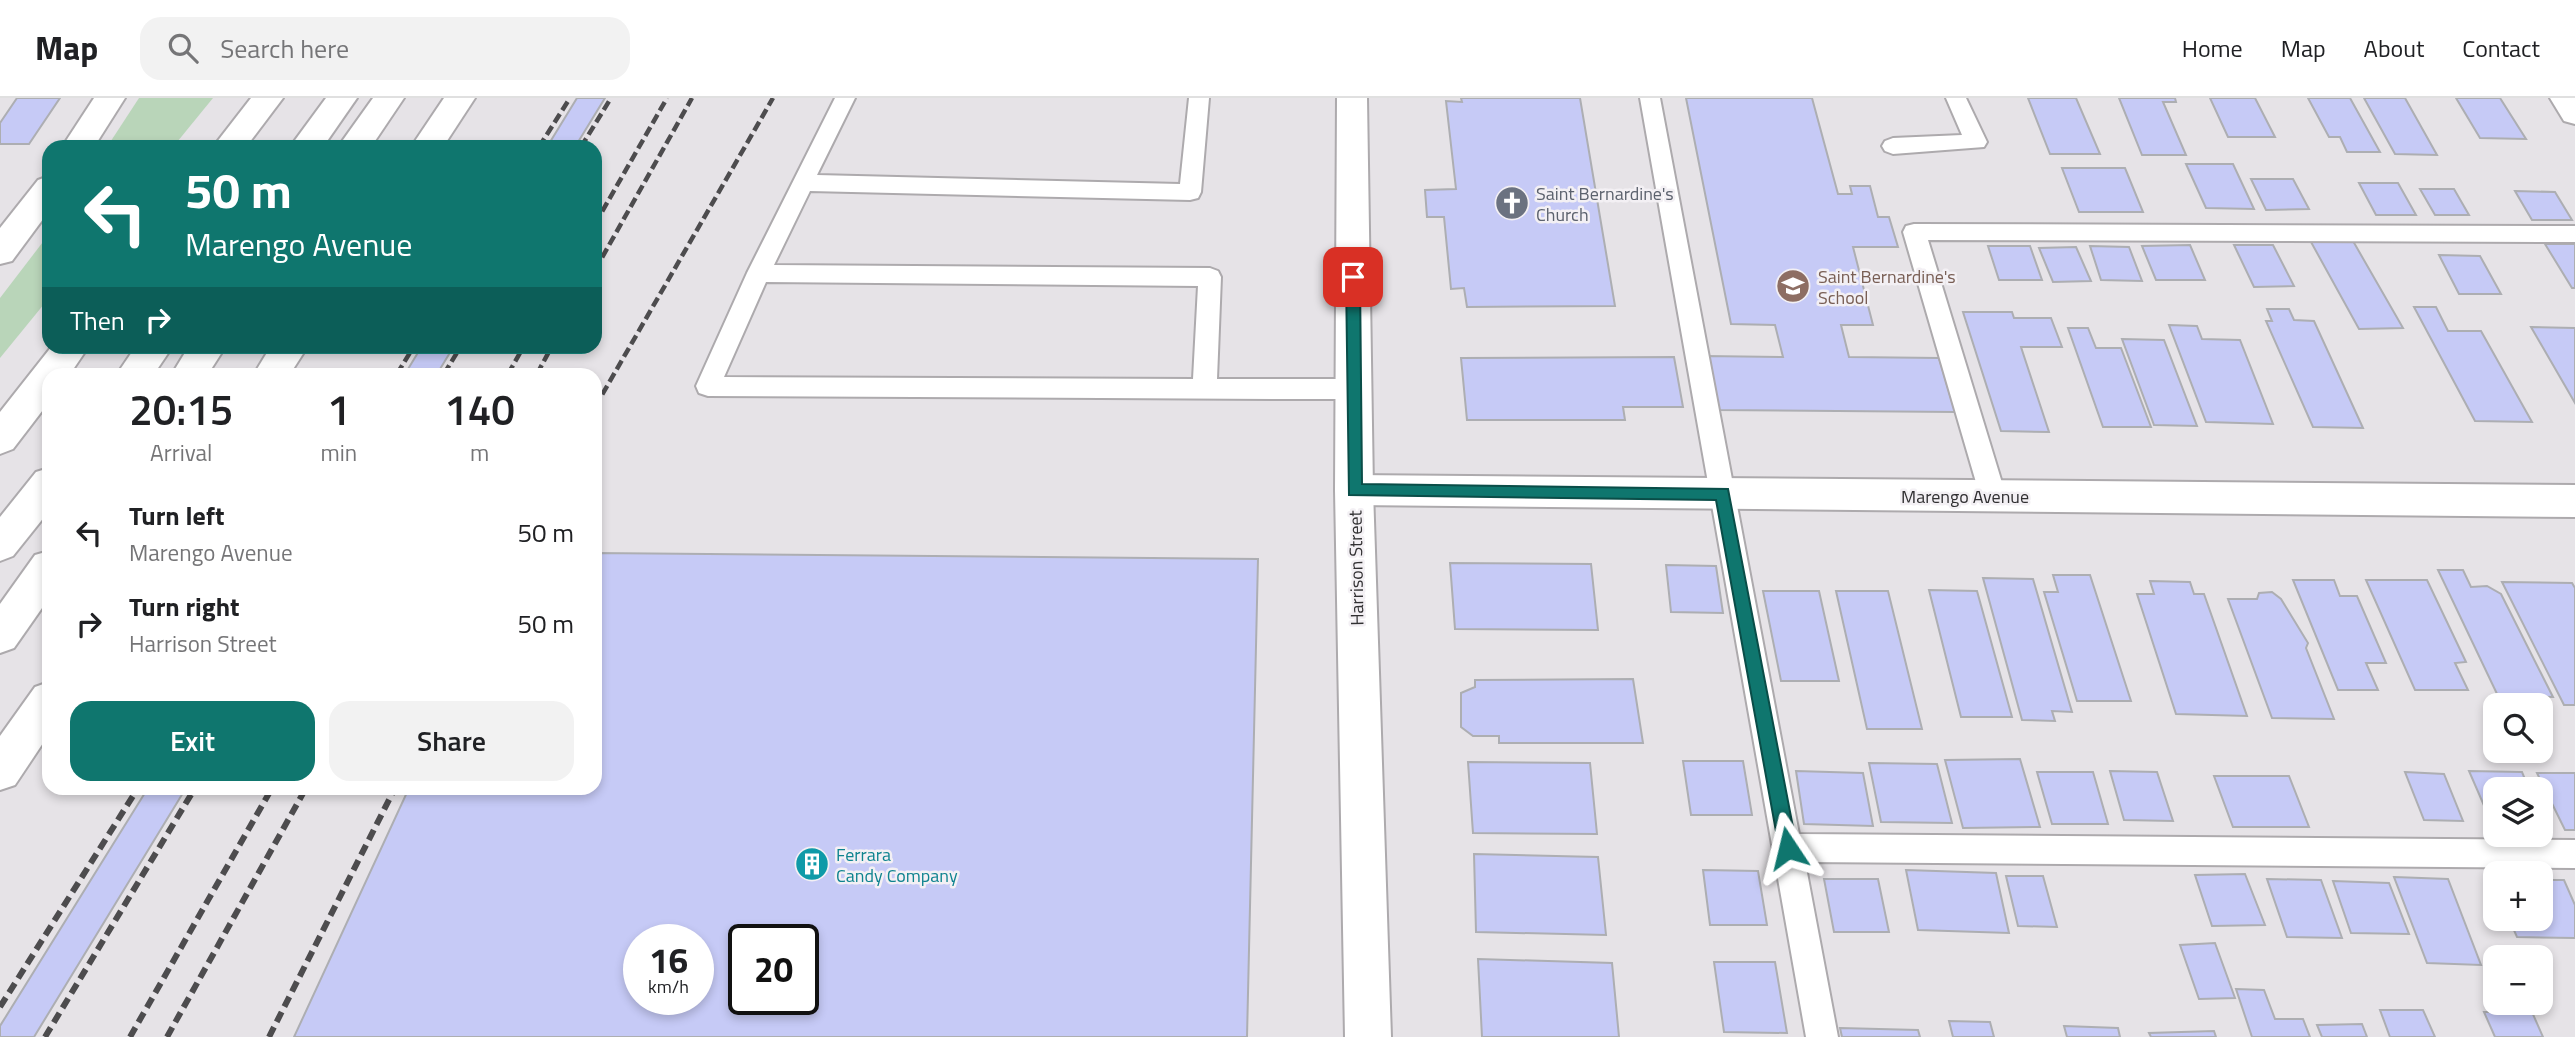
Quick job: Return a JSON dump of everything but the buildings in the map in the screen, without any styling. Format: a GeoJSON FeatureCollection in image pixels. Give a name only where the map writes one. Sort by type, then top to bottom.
{"type":"FeatureCollection","features":[{"type":"Feature","properties":{"kind":"main road"},"geometry":{"type":"LineString","coordinates":[[83,140],[110,98]]}},
{"type":"Feature","properties":{"kind":"main road"},"geometry":{"type":"LineString","coordinates":[[235,140],[268,98]]}},
{"type":"Feature","properties":{"kind":"main road"},"geometry":{"type":"LineString","coordinates":[[311,140],[342,98]]}},
{"type":"Feature","properties":{"kind":"main road"},"geometry":{"type":"LineString","coordinates":[[359,140],[389,98]]}},
{"type":"Feature","properties":{"kind":"main road"},"geometry":{"type":"LineString","coordinates":[[432,140],[460,98]]}},
{"type":"Feature","properties":{"kind":"main road","name":"Harrison Street"},"geometry":{"type":"LineString","coordinates":[[1352,98],[1354,490],[1368,1037]]}},
{"type":"Feature","properties":{"kind":"main road"},"geometry":{"type":"LineString","coordinates":[[2565,98],[2575,113]]}},
{"type":"Feature","properties":{"kind":"main road"},"geometry":{"type":"LineString","coordinates":[[0,252],[11,222],[42,194]]}},
{"type":"Feature","properties":{"kind":"main road"},"geometry":{"type":"LineString","coordinates":[[55,368],[66,354]]}},
{"type":"Feature","properties":{"kind":"main road"},"geometry":{"type":"LineString","coordinates":[[139,368],[150,354]]}},
{"type":"Feature","properties":{"kind":"main road"},"geometry":{"type":"LineString","coordinates":[[0,439],[42,385]]}},
{"type":"Feature","properties":{"kind":"main road","name":"Marengo Avenue"},"geometry":{"type":"LineString","coordinates":[[1354,490],[2575,501]]}},
{"type":"Feature","properties":{"kind":"main road"},"geometry":{"type":"LineString","coordinates":[[0,545],[42,492]]}},
{"type":"Feature","properties":{"kind":"main road"},"geometry":{"type":"LineString","coordinates":[[0,636],[42,577]]}},
{"type":"Feature","properties":{"kind":"main road"},"geometry":{"type":"LineString","coordinates":[[0,771],[42,710]]}},
{"type":"Feature","properties":{"kind":"lane"},"geometry":{"type":"LineString","coordinates":[[845,98],[758,273],[708,386],[1354,388]]}},
{"type":"Feature","properties":{"kind":"lane"},"geometry":{"type":"LineString","coordinates":[[803,183],[1190,192],[1199,98]]}},
{"type":"Feature","properties":{"kind":"lane"},"geometry":{"type":"LineString","coordinates":[[1650,98],[1822,1037]]}},
{"type":"Feature","properties":{"kind":"lane"},"geometry":{"type":"LineString","coordinates":[[1893,146],[1976,142],[1956,98]]}},
{"type":"Feature","properties":{"kind":"lane"},"geometry":{"type":"LineString","coordinates":[[1993,496],[1914,232],[2575,234]]}},
{"type":"Feature","properties":{"kind":"lane"},"geometry":{"type":"LineString","coordinates":[[758,273],[1210,277],[1205,388]]}},
{"type":"Feature","properties":{"kind":"lane"},"geometry":{"type":"LineString","coordinates":[[1788,848],[2575,854]]}},
{"type":"Feature","properties":{"kind":"green space"},"geometry":{"type":"Polygon","coordinates":[[[139,98],[213,98],[179,140],[112,140],[139,98]]]}},
{"type":"Feature","properties":{"kind":"green space"},"geometry":{"type":"Polygon","coordinates":[[[42,243],[42,307],[0,358],[0,298],[42,243]]]}},
{"type":"Feature","properties":{"kind":"railway"},"geometry":{"type":"LineString","coordinates":[[543,140],[570,98]]}},
{"type":"Feature","properties":{"kind":"railway"},"geometry":{"type":"LineString","coordinates":[[585,140],[611,98]]}},
{"type":"Feature","properties":{"kind":"railway"},"geometry":{"type":"LineString","coordinates":[[602,212],[667,98]]}},
{"type":"Feature","properties":{"kind":"railway"},"geometry":{"type":"LineString","coordinates":[[602,258],[692,98]]}},
{"type":"Feature","properties":{"kind":"railway"},"geometry":{"type":"LineString","coordinates":[[602,395],[773,98]]}},
{"type":"Feature","properties":{"kind":"railway"},"geometry":{"type":"LineString","coordinates":[[401,368],[409,354]]}},
{"type":"Feature","properties":{"kind":"railway"},"geometry":{"type":"LineString","coordinates":[[448,368],[456,354]]}},
{"type":"Feature","properties":{"kind":"railway"},"geometry":{"type":"LineString","coordinates":[[511,368],[519,354]]}},
{"type":"Feature","properties":{"kind":"railway"},"geometry":{"type":"LineString","coordinates":[[540,368],[548,354]]}},
{"type":"Feature","properties":{"kind":"railway"},"geometry":{"type":"LineString","coordinates":[[0,1007],[134,795]]}},
{"type":"Feature","properties":{"kind":"railway"},"geometry":{"type":"LineString","coordinates":[[45,1037],[191,795]]}},
{"type":"Feature","properties":{"kind":"railway"},"geometry":{"type":"LineString","coordinates":[[130,1037],[268,795]]}},
{"type":"Feature","properties":{"kind":"railway"},"geometry":{"type":"LineString","coordinates":[[167,1037],[302,795]]}},
{"type":"Feature","properties":{"kind":"railway"},"geometry":{"type":"LineString","coordinates":[[269,1037],[391,795]]}},
{"type":"Feature","properties":{"kind":"place","name":"Saint Bernardine's Church"},"geometry":{"type":"Point","coordinates":[1512,203]}},
{"type":"Feature","properties":{"kind":"place","name":"Saint Bernardine's School"},"geometry":{"type":"Point","coordinates":[1793,286]}},
{"type":"Feature","properties":{"kind":"place","name":"Ferrara Candy Company"},"geometry":{"type":"Point","coordinates":[812,864]}},
{"type":"Feature","properties":{"kind":"route"},"geometry":{"type":"LineString","coordinates":[[1353,277],[1354,490],[1722,494],[1788,848]]}}]}
